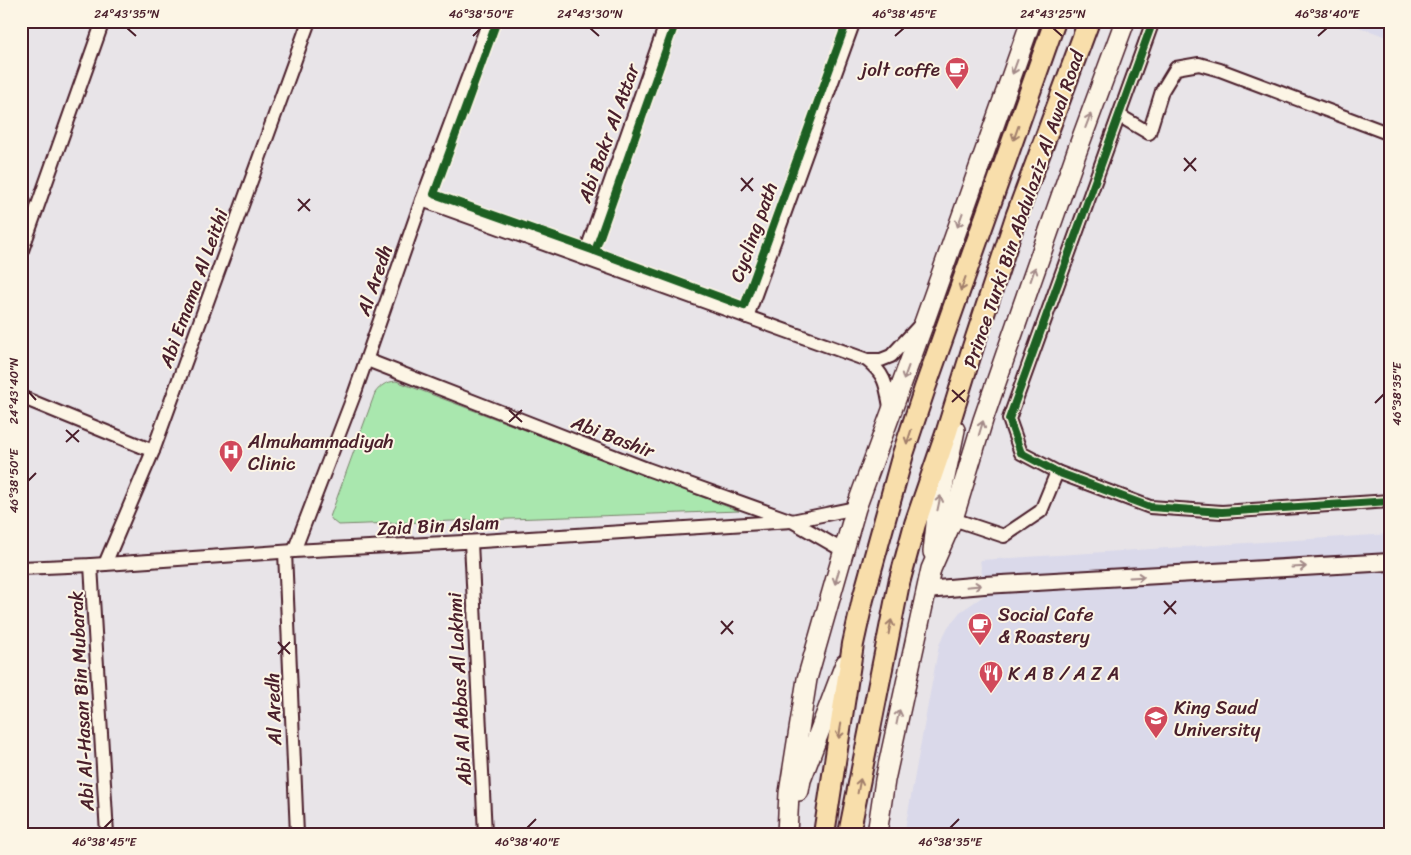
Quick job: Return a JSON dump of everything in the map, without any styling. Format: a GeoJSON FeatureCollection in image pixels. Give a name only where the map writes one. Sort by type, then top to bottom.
{"type":"FeatureCollection","features":[{"type":"Feature","properties":{"kind":"main road"},"geometry":{"type":"LineString","coordinates":[[788,834],[789,793],[807,679],[856,508],[1031,21]]}},
{"type":"Feature","properties":{"kind":"main road","name":"Prince Turki Bin Abdulaziz Al Awal Road"},"geometry":{"type":"LineString","coordinates":[[824,834],[853,644],[863,599],[903,454],[1056,21]]}},
{"type":"Feature","properties":{"kind":"main road","name":"Prince Turki Bin Abdulaziz Al Awal Road"},"geometry":{"type":"LineString","coordinates":[[849,834],[899,583],[915,524],[1016,217],[1089,21]]}},
{"type":"Feature","properties":{"kind":"main road"},"geometry":{"type":"LineString","coordinates":[[931,568],[953,520],[983,420],[1011,337],[1076,151],[1125,21]]}},
{"type":"Feature","properties":{"kind":"main road"},"geometry":{"type":"LineString","coordinates":[[877,834],[885,780],[931,568],[936,516],[973,347]]}},
{"type":"Feature","properties":{"kind":"main road"},"geometry":{"type":"LineString","coordinates":[[788,834],[801,780],[853,644]]}},
{"type":"Feature","properties":{"kind":"street"},"geometry":{"type":"LineString","coordinates":[[21,253],[103,21]]}},
{"type":"Feature","properties":{"kind":"street","name":"Abi Emama Al Leithi"},"geometry":{"type":"LineString","coordinates":[[105,564],[153,451],[309,21]]}},
{"type":"Feature","properties":{"kind":"street","name":"Al Aredh"},"geometry":{"type":"LineString","coordinates":[[297,834],[289,551],[367,360],[422,200],[489,21]]}},
{"type":"Feature","properties":{"kind":"street","name":"Abi Bakr Al Attar"},"geometry":{"type":"LineString","coordinates":[[584,258],[667,21]]}},
{"type":"Feature","properties":{"kind":"street"},"geometry":{"type":"LineString","coordinates":[[747,317],[854,21]]}},
{"type":"Feature","properties":{"kind":"street"},"geometry":{"type":"LineString","coordinates":[[1153,21],[1010,419],[1021,453],[1057,472],[1150,507],[1222,512],[1390,501]]}},
{"type":"Feature","properties":{"kind":"street"},"geometry":{"type":"LineString","coordinates":[[1120,116],[1149,133],[1162,91],[1176,68],[1199,64],[1220,70],[1390,134]]}},
{"type":"Feature","properties":{"kind":"street"},"geometry":{"type":"LineString","coordinates":[[422,200],[867,360],[881,360],[891,356],[925,320]]}},
{"type":"Feature","properties":{"kind":"street","name":"Abi Bashir"},"geometry":{"type":"LineString","coordinates":[[367,360],[647,469],[792,521],[844,551]]}},
{"type":"Feature","properties":{"kind":"street"},"geometry":{"type":"LineString","coordinates":[[867,360],[884,378],[891,414]]}},
{"type":"Feature","properties":{"kind":"street"},"geometry":{"type":"LineString","coordinates":[[21,396],[153,451]]}},
{"type":"Feature","properties":{"kind":"street"},"geometry":{"type":"LineString","coordinates":[[953,520],[1004,536],[1041,511],[1057,472]]}},
{"type":"Feature","properties":{"kind":"street","name":"Zaid Bin Aslam"},"geometry":{"type":"LineString","coordinates":[[21,568],[792,521],[856,508]]}},
{"type":"Feature","properties":{"kind":"street","name":"Abi Al Abbas Al Lakhmi"},"geometry":{"type":"LineString","coordinates":[[471,542],[485,834]]}},
{"type":"Feature","properties":{"kind":"street"},"geometry":{"type":"LineString","coordinates":[[926,590],[1390,562]]}},
{"type":"Feature","properties":{"kind":"street","name":"Abi Al-Hasan Bin Mubarak"},"geometry":{"type":"LineString","coordinates":[[92,565],[107,834]]}},
{"type":"Feature","properties":{"kind":"shaded area"},"geometry":{"type":"Polygon","coordinates":[[[1342,21],[1390,21],[1390,38],[1342,21]]]}},
{"type":"Feature","properties":{"kind":"shaded area","name":"King Saud University"},"geometry":{"type":"Polygon","coordinates":[[[1390,534],[1390,834],[904,834],[939,645],[948,627],[960,612],[985,595],[980,560],[1390,534]]]}},
{"type":"Feature","properties":{"kind":"green space"},"geometry":{"type":"Polygon","coordinates":[[[396,381],[739,511],[338,525],[330,517],[375,393],[384,384],[396,381]]]}},
{"type":"Feature","properties":{"kind":"cycle path"},"geometry":{"type":"LineString","coordinates":[[497,21],[434,194],[595,251],[676,21]]}},
{"type":"Feature","properties":{"kind":"cycle path","name":"Cycling path"},"geometry":{"type":"LineString","coordinates":[[595,251],[744,306],[847,21]]}},
{"type":"Feature","properties":{"kind":"cycle path"},"geometry":{"type":"LineString","coordinates":[[1153,21],[1009,419],[1021,453],[1057,472],[1150,507],[1222,512],[1390,501]]}},
{"type":"Feature","properties":{"kind":"place","name":"jolt coffe"},"geometry":{"type":"Point","coordinates":[957,90]}},
{"type":"Feature","properties":{"kind":"place","name":"Almuhammadiyah Clinic"},"geometry":{"type":"Point","coordinates":[231,473]}},
{"type":"Feature","properties":{"kind":"place","name":"Social Cafe & Roastery"},"geometry":{"type":"Point","coordinates":[980,646]}},
{"type":"Feature","properties":{"kind":"place","name":"K A B / A Z A"},"geometry":{"type":"Point","coordinates":[991,694]}},
{"type":"Feature","properties":{"kind":"place","name":"King Saud University"},"geometry":{"type":"Point","coordinates":[1156,739]}}]}
